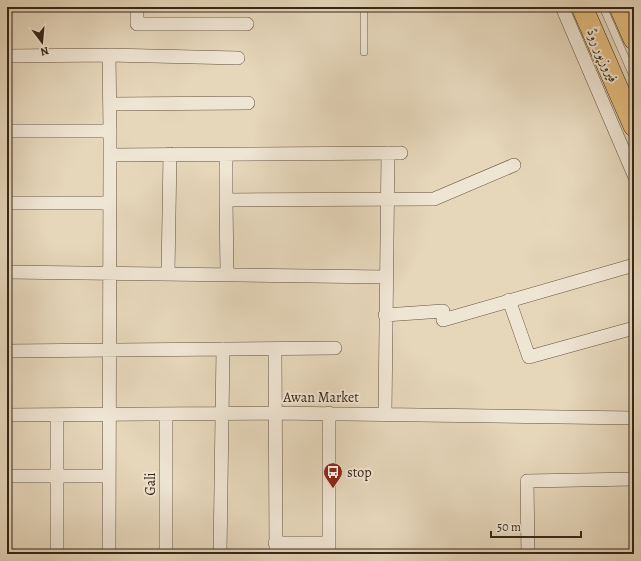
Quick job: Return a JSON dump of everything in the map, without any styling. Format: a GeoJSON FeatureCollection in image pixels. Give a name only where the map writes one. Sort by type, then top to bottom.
{"type":"FeatureCollection","features":[{"type":"Feature","properties":{"kind":"main road","name":"فیروزپور روڈ"},"geometry":{"type":"LineString","coordinates":[[582,7],[634,126]]}},
{"type":"Feature","properties":{"kind":"main road"},"geometry":{"type":"LineString","coordinates":[[620,7],[634,40]]}},
{"type":"Feature","properties":{"kind":"street"},"geometry":{"type":"LineString","coordinates":[[137,7],[137,24],[247,24]]}},
{"type":"Feature","properties":{"kind":"street"},"geometry":{"type":"LineString","coordinates":[[562,7],[634,175]]}},
{"type":"Feature","properties":{"kind":"street"},"geometry":{"type":"LineString","coordinates":[[109,55],[109,554]]}},
{"type":"Feature","properties":{"kind":"street"},"geometry":{"type":"LineString","coordinates":[[7,56],[109,55],[238,58]]}},
{"type":"Feature","properties":{"kind":"street"},"geometry":{"type":"LineString","coordinates":[[110,104],[248,103]]}},
{"type":"Feature","properties":{"kind":"street"},"geometry":{"type":"LineString","coordinates":[[7,131],[110,131]]}},
{"type":"Feature","properties":{"kind":"street"},"geometry":{"type":"LineString","coordinates":[[385,414],[388,153]]}},
{"type":"Feature","properties":{"kind":"street"},"geometry":{"type":"LineString","coordinates":[[110,155],[401,153]]}},
{"type":"Feature","properties":{"kind":"street"},"geometry":{"type":"LineString","coordinates":[[168,274],[170,154]]}},
{"type":"Feature","properties":{"kind":"street"},"geometry":{"type":"LineString","coordinates":[[226,154],[227,274]]}},
{"type":"Feature","properties":{"kind":"street"},"geometry":{"type":"LineString","coordinates":[[226,200],[387,201],[434,199],[514,164]]}},
{"type":"Feature","properties":{"kind":"street"},"geometry":{"type":"LineString","coordinates":[[7,203],[110,203]]}},
{"type":"Feature","properties":{"kind":"street"},"geometry":{"type":"LineString","coordinates":[[385,315],[443,312],[443,320],[634,265]]}},
{"type":"Feature","properties":{"kind":"street"},"geometry":{"type":"LineString","coordinates":[[7,272],[386,277]]}},
{"type":"Feature","properties":{"kind":"street"},"geometry":{"type":"LineString","coordinates":[[509,300],[530,358],[634,328]]}},
{"type":"Feature","properties":{"kind":"street"},"geometry":{"type":"LineString","coordinates":[[7,351],[335,348]]}},
{"type":"Feature","properties":{"kind":"street"},"geometry":{"type":"LineString","coordinates":[[220,554],[223,349]]}},
{"type":"Feature","properties":{"kind":"street"},"geometry":{"type":"LineString","coordinates":[[275,349],[274,413],[276,549],[328,549],[329,413]]}},
{"type":"Feature","properties":{"kind":"street","name":"Awan Market"},"geometry":{"type":"LineString","coordinates":[[7,415],[329,413],[634,418]]}},
{"type":"Feature","properties":{"kind":"street","name":"Gali"},"geometry":{"type":"LineString","coordinates":[[166,414],[166,554]]}},
{"type":"Feature","properties":{"kind":"street"},"geometry":{"type":"LineString","coordinates":[[57,415],[58,554]]}},
{"type":"Feature","properties":{"kind":"street"},"geometry":{"type":"LineString","coordinates":[[7,476],[57,474],[109,476]]}},
{"type":"Feature","properties":{"kind":"street"},"geometry":{"type":"LineString","coordinates":[[528,554],[527,481],[634,479]]}},
{"type":"Feature","properties":{"kind":"lane"},"geometry":{"type":"LineString","coordinates":[[364,7],[364,52]]}},
{"type":"Feature","properties":{"kind":"lane"},"geometry":{"type":"LineString","coordinates":[[603,7],[634,78]]}},
{"type":"Feature","properties":{"kind":"place","name":"stop"},"geometry":{"type":"Point","coordinates":[333,489]}}]}
